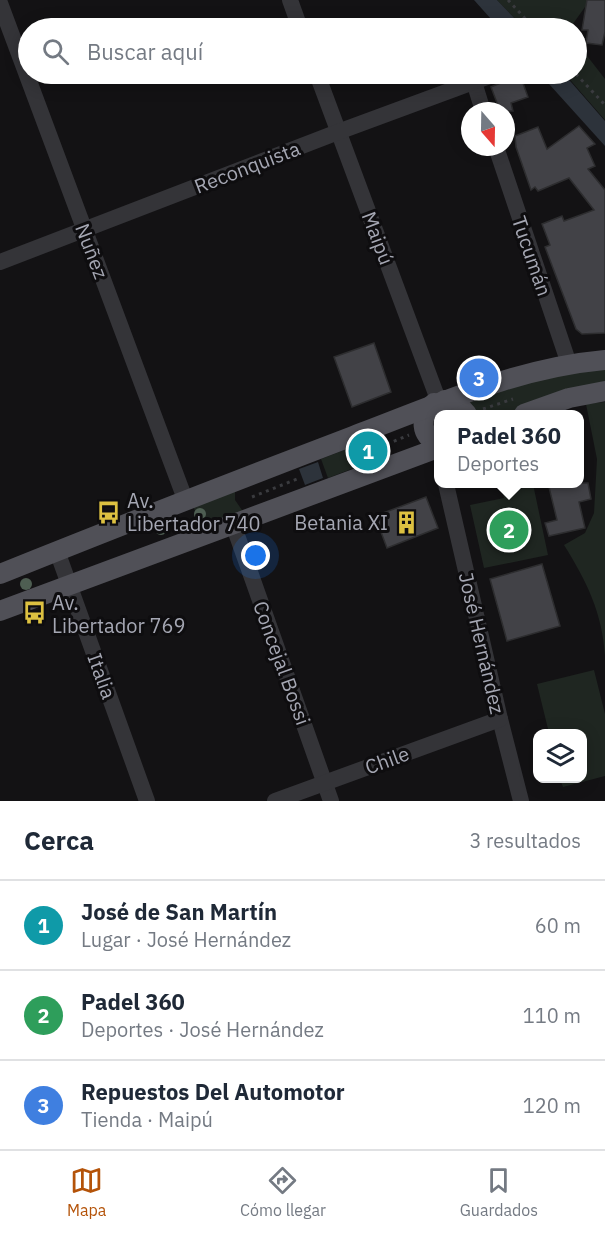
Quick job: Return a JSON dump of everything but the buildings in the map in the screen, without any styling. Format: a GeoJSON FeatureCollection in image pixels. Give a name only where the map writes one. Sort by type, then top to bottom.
{"type":"FeatureCollection","features":[{"type":"Feature","properties":{"kind":"main road"},"geometry":{"type":"LineString","coordinates":[[0,574],[185,499],[439,402],[513,377],[569,364],[605,360]]}},
{"type":"Feature","properties":{"kind":"main road"},"geometry":{"type":"LineString","coordinates":[[536,410],[569,399],[605,391]]}},
{"type":"Feature","properties":{"kind":"main road"},"geometry":{"type":"LineString","coordinates":[[434,443],[424,429],[424,417],[428,408],[439,402],[456,402],[463,410]]}},
{"type":"Feature","properties":{"kind":"main road"},"geometry":{"type":"LineString","coordinates":[[0,610],[434,449]]}},
{"type":"Feature","properties":{"kind":"street"},"geometry":{"type":"LineString","coordinates":[[290,0],[296,18]]}},
{"type":"Feature","properties":{"kind":"street","name":"Nuñez"},"geometry":{"type":"LineString","coordinates":[[0,3],[18,52]]}},
{"type":"Feature","properties":{"kind":"street","name":"Nuñez"},"geometry":{"type":"LineString","coordinates":[[30,84],[185,499]]}},
{"type":"Feature","properties":{"kind":"street","name":"Maipú"},"geometry":{"type":"LineString","coordinates":[[321,84],[439,402]]}},
{"type":"Feature","properties":{"kind":"street","name":"Reconquista"},"geometry":{"type":"LineString","coordinates":[[0,262],[469,84]]}},
{"type":"Feature","properties":{"kind":"street"},"geometry":{"type":"LineString","coordinates":[[475,84],[480,102]]}},
{"type":"Feature","properties":{"kind":"street","name":"Tucumán"},"geometry":{"type":"LineString","coordinates":[[499,156],[569,364]]}},
{"type":"Feature","properties":{"kind":"street","name":"José Hernández"},"geometry":{"type":"LineString","coordinates":[[447,488],[521,801]]}},
{"type":"Feature","properties":{"kind":"street","name":"Concejal Bossi"},"geometry":{"type":"LineString","coordinates":[[232,524],[332,801]]}},
{"type":"Feature","properties":{"kind":"street","name":"Italia"},"geometry":{"type":"LineString","coordinates":[[57,551],[147,801]]}},
{"type":"Feature","properties":{"kind":"street","name":"Chile"},"geometry":{"type":"LineString","coordinates":[[274,801],[500,719]]}},
{"type":"Feature","properties":{"kind":"path"},"geometry":{"type":"LineString","coordinates":[[508,0],[525,18]]}},
{"type":"Feature","properties":{"kind":"path"},"geometry":{"type":"LineString","coordinates":[[585,84],[605,105]]}},
{"type":"Feature","properties":{"kind":"path"},"geometry":{"type":"LineString","coordinates":[[372,444],[374,452],[424,429]]}},
{"type":"Feature","properties":{"kind":"path"},"geometry":{"type":"LineString","coordinates":[[290,460],[304,497]]}},
{"type":"Feature","properties":{"kind":"shaded area"},"geometry":{"type":"Polygon","coordinates":[[[474,0],[497,0],[514,18],[490,18],[474,0]]]}},
{"type":"Feature","properties":{"kind":"shaded area"},"geometry":{"type":"Polygon","coordinates":[[[497,0],[590,0],[577,18],[514,18],[497,0]]]}},
{"type":"Feature","properties":{"kind":"shaded area"},"geometry":{"type":"Polygon","coordinates":[[[587,56],[605,79],[605,120],[574,84],[587,84],[587,56]]]}},
{"type":"Feature","properties":{"kind":"shaded area"},"geometry":{"type":"Polygon","coordinates":[[[549,84],[573,84],[605,121],[605,146],[549,84]]]}},
{"type":"Feature","properties":{"kind":"shaded area"},"geometry":{"type":"Polygon","coordinates":[[[605,369],[605,383],[557,396],[521,410],[472,410],[466,402],[532,378],[605,369]]]}},
{"type":"Feature","properties":{"kind":"shaded area"},"geometry":{"type":"Polygon","coordinates":[[[605,402],[605,656],[597,611],[580,572],[564,545],[585,533],[594,513],[597,459],[586,404],[605,402]]]}},
{"type":"Feature","properties":{"kind":"shaded area"},"geometry":{"type":"Polygon","coordinates":[[[347,449],[354,468],[328,478],[321,459],[347,449]]]}},
{"type":"Feature","properties":{"kind":"shaded area"},"geometry":{"type":"Polygon","coordinates":[[[318,462],[323,478],[305,485],[299,469],[318,462]]]}},
{"type":"Feature","properties":{"kind":"shaded area"},"geometry":{"type":"Polygon","coordinates":[[[502,488],[534,488],[548,555],[484,568],[470,505],[504,498],[502,488]]]}},
{"type":"Feature","properties":{"kind":"shaded area"},"geometry":{"type":"Polygon","coordinates":[[[235,489],[235,500],[244,513],[204,535],[190,498],[235,489]]]}},
{"type":"Feature","properties":{"kind":"shaded area"},"geometry":{"type":"Polygon","coordinates":[[[594,670],[605,714],[605,776],[587,781],[587,729],[548,729],[537,684],[594,670]]]}},
{"type":"Feature","properties":{"kind":"shaded area"},"geometry":{"type":"Polygon","coordinates":[[[562,783],[578,783],[563,787],[562,783]]]}},
{"type":"Feature","properties":{"kind":"place","name":"Repuestos Del Automotor"},"geometry":{"type":"Point","coordinates":[479,378]}},
{"type":"Feature","properties":{"kind":"place","name":"José de San Martín"},"geometry":{"type":"Point","coordinates":[368,451]}},
{"type":"Feature","properties":{"kind":"place","name":"Av. Libertador 740"},"geometry":{"type":"Point","coordinates":[109,512]}},
{"type":"Feature","properties":{"kind":"place","name":"Betania XI"},"geometry":{"type":"Point","coordinates":[406,522]}},
{"type":"Feature","properties":{"kind":"place","name":"Padel 360"},"geometry":{"type":"Point","coordinates":[509,530]}},
{"type":"Feature","properties":{"kind":"place","name":"Av. Libertador 769"},"geometry":{"type":"Point","coordinates":[34,613]}}]}
